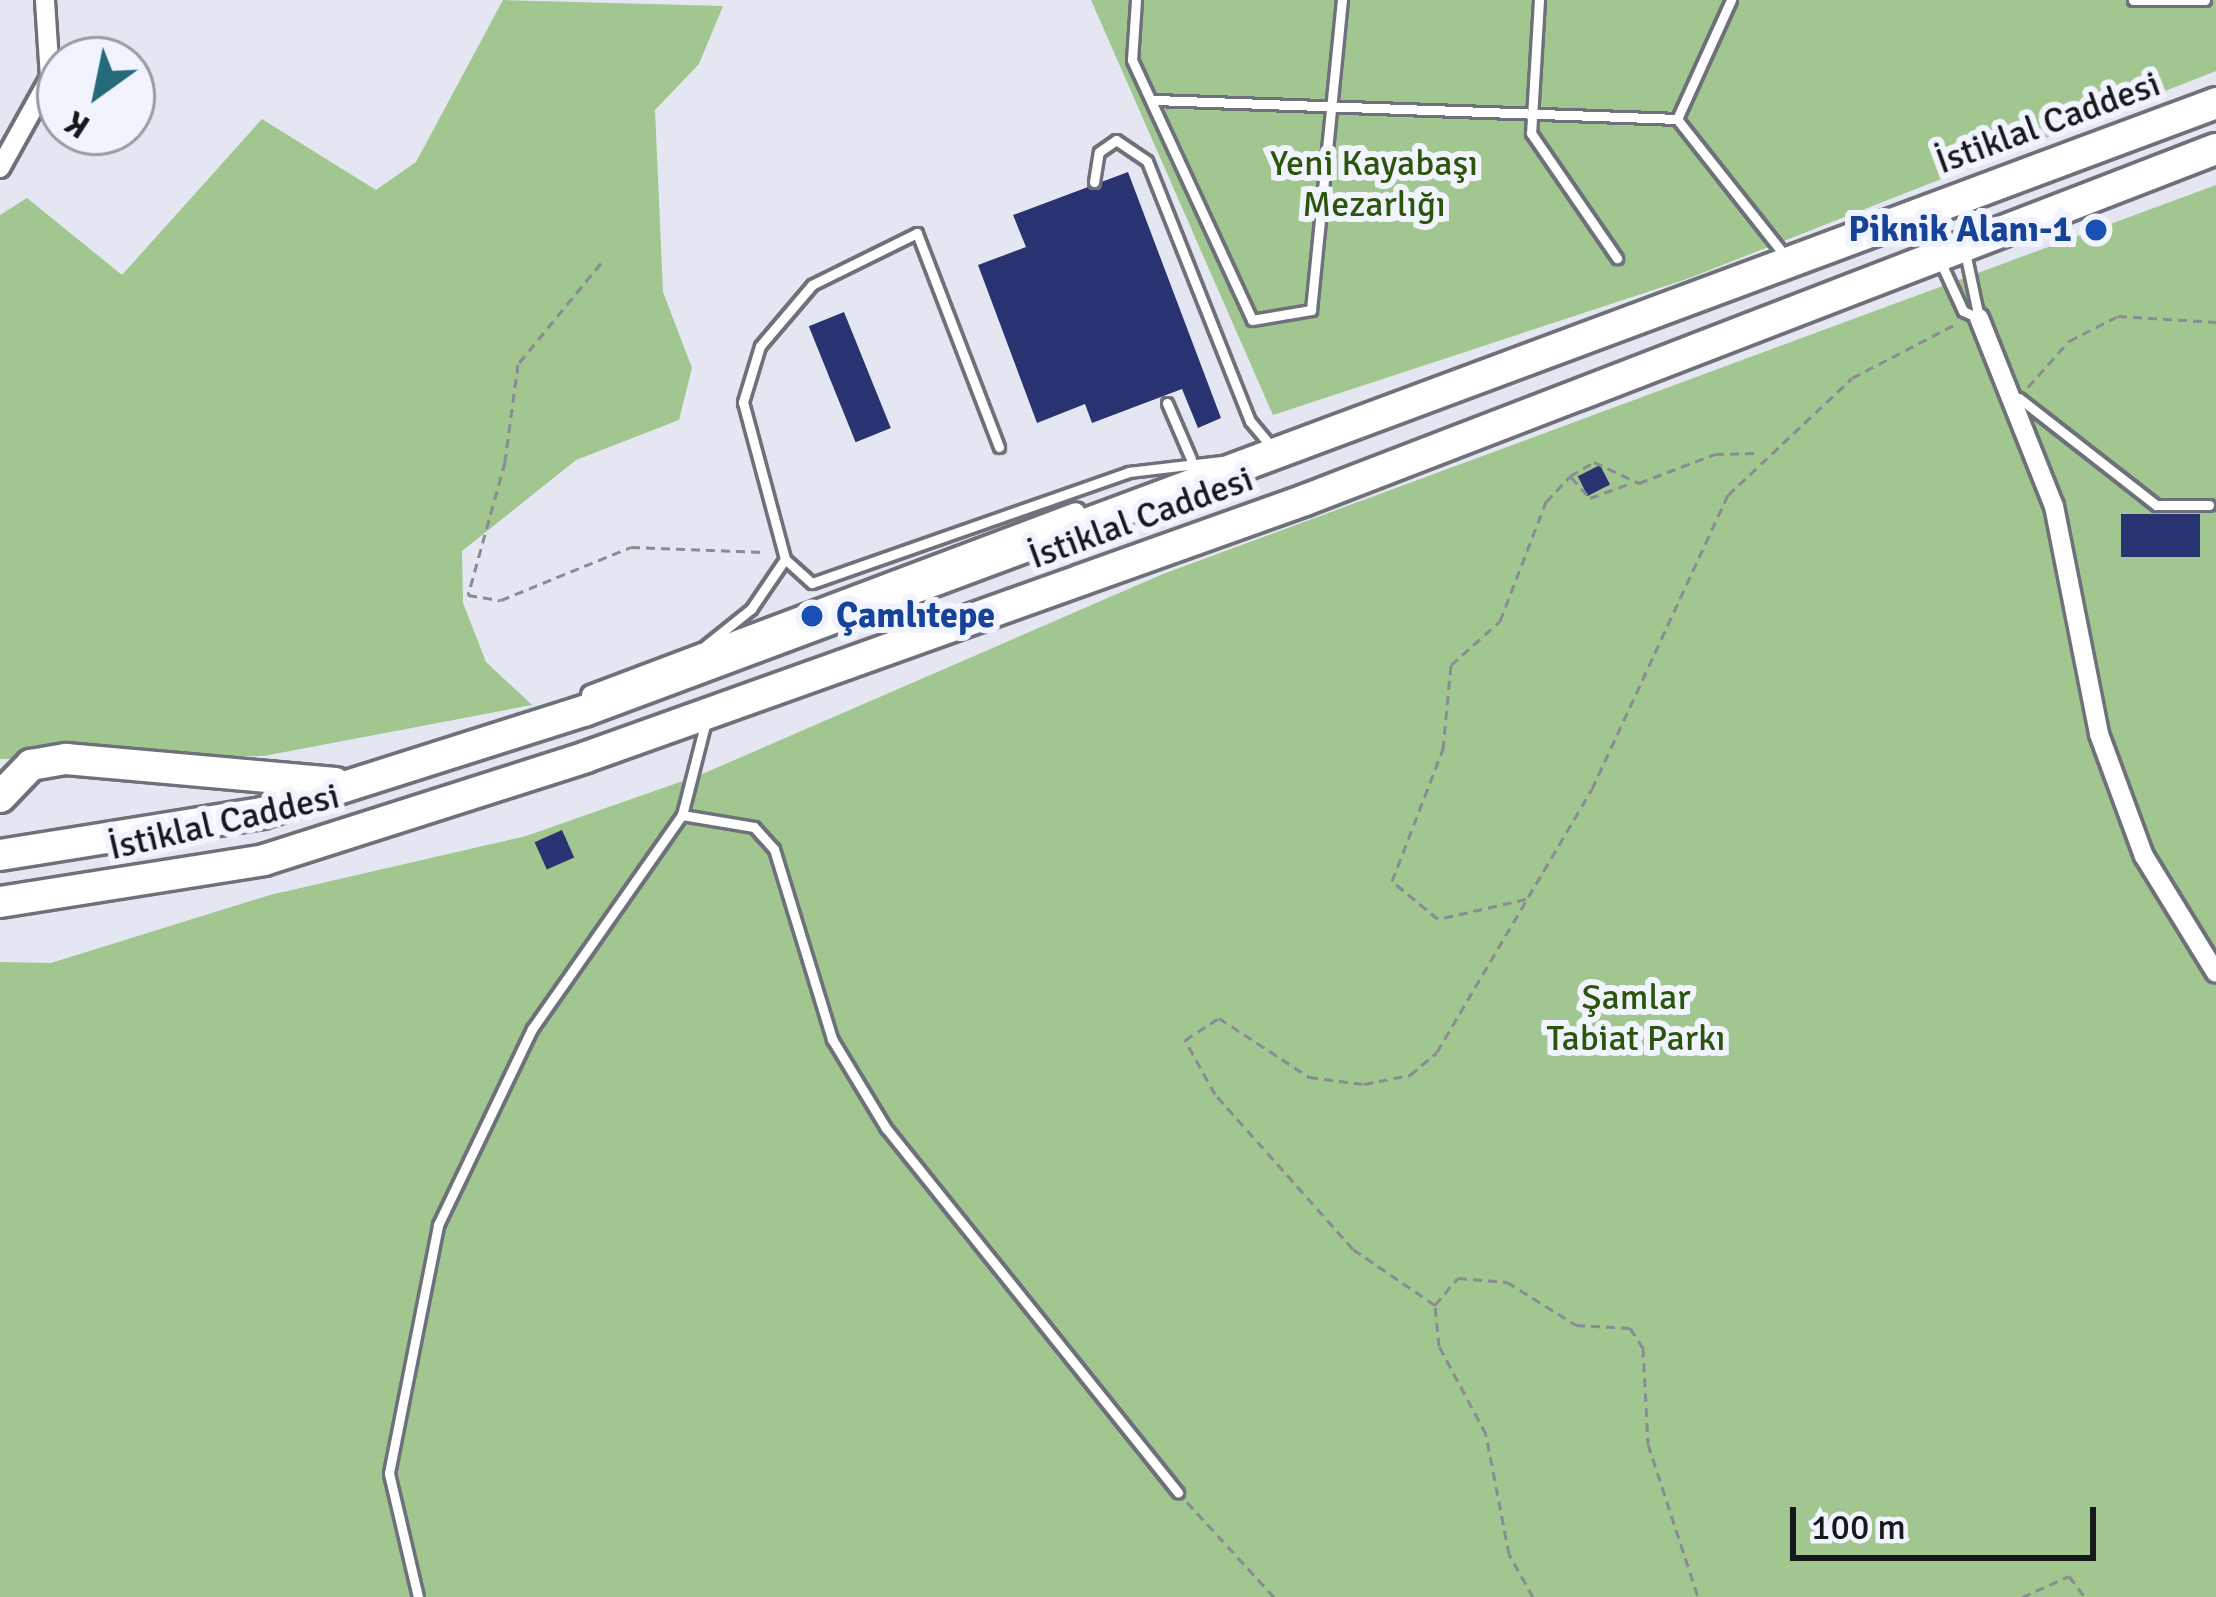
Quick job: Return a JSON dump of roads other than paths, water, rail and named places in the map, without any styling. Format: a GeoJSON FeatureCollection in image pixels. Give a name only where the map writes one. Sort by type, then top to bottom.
{"type":"FeatureCollection","features":[{"type":"Feature","properties":{"kind":"main road","name":"İstiklal Caddesi"},"geometry":{"type":"LineString","coordinates":[[0,855],[145,838],[353,785],[514,733],[1288,453],[2216,103]]}},
{"type":"Feature","properties":{"kind":"main road","name":"İstiklal Caddesi"},"geometry":{"type":"LineString","coordinates":[[2,892],[264,860],[706,716],[1952,256],[2216,149]]}},
{"type":"Feature","properties":{"kind":"main road"},"geometry":{"type":"LineString","coordinates":[[0,797],[32,765],[66,759],[353,785]]}},
{"type":"Feature","properties":{"kind":"street"},"geometry":{"type":"LineString","coordinates":[[0,168],[50,78],[45,0]]}},
{"type":"Feature","properties":{"kind":"street"},"geometry":{"type":"LineString","coordinates":[[1979,318],[2019,398],[2054,506],[2099,734],[2144,856],[2216,973]]}},
{"type":"Feature","properties":{"kind":"street"},"geometry":{"type":"LineString","coordinates":[[514,733],[706,645],[1234,462],[1288,453]]}},
{"type":"Feature","properties":{"kind":"lane"},"geometry":{"type":"LineString","coordinates":[[1136,0],[1132,60],[1155,100],[1252,320],[1311,310],[1342,0]]}},
{"type":"Feature","properties":{"kind":"lane"},"geometry":{"type":"LineString","coordinates":[[1539,0],[1531,133],[1617,257]]}},
{"type":"Feature","properties":{"kind":"lane"},"geometry":{"type":"LineString","coordinates":[[1677,119],[1731,0]]}},
{"type":"Feature","properties":{"kind":"lane"},"geometry":{"type":"LineString","coordinates":[[2133,0],[2205,0]]}},
{"type":"Feature","properties":{"kind":"lane"},"geometry":{"type":"LineString","coordinates":[[1155,100],[1677,119],[1789,261]]}},
{"type":"Feature","properties":{"kind":"lane"},"geometry":{"type":"LineString","coordinates":[[1094,182],[1105,145],[1137,148],[1250,421],[1288,453]]}},
{"type":"Feature","properties":{"kind":"lane"},"geometry":{"type":"LineString","coordinates":[[999,447],[916,232],[848,259],[777,320],[743,402],[785,559],[823,582],[1191,459],[1234,462]]}},
{"type":"Feature","properties":{"kind":"lane"},"geometry":{"type":"LineString","coordinates":[[1952,256],[1963,311],[1979,318]]}},
{"type":"Feature","properties":{"kind":"lane"},"geometry":{"type":"LineString","coordinates":[[1952,256],[1979,318]]}},
{"type":"Feature","properties":{"kind":"lane"},"geometry":{"type":"LineString","coordinates":[[2019,398],[2156,505],[2209,505]]}},
{"type":"Feature","properties":{"kind":"lane"},"geometry":{"type":"LineString","coordinates":[[1167,404],[1191,459]]}},
{"type":"Feature","properties":{"kind":"lane"},"geometry":{"type":"LineString","coordinates":[[706,645],[751,609],[785,559]]}},
{"type":"Feature","properties":{"kind":"lane"},"geometry":{"type":"LineString","coordinates":[[418,1597],[389,1472],[438,1225],[532,1029],[682,815],[706,716]]}},
{"type":"Feature","properties":{"kind":"lane"},"geometry":{"type":"LineString","coordinates":[[682,815],[754,826],[774,849],[832,1039],[886,1129],[1178,1492]]}},
{"type":"Feature","properties":{"kind":"place","name":"Piknik Alanı-1"},"geometry":{"type":"Point","coordinates":[2096,230]}},
{"type":"Feature","properties":{"kind":"place","name":"Çamlıtepe"},"geometry":{"type":"Point","coordinates":[812,616]}},
{"type":"Feature","properties":{"kind":"park label","name":"Yeni Kayabaşı Mezarlığı"},"geometry":{"type":"Point","coordinates":[1374,184]}},
{"type":"Feature","properties":{"kind":"park label","name":"Şamlar Tabiat Parkı"},"geometry":{"type":"Point","coordinates":[1636,1018]}}]}
